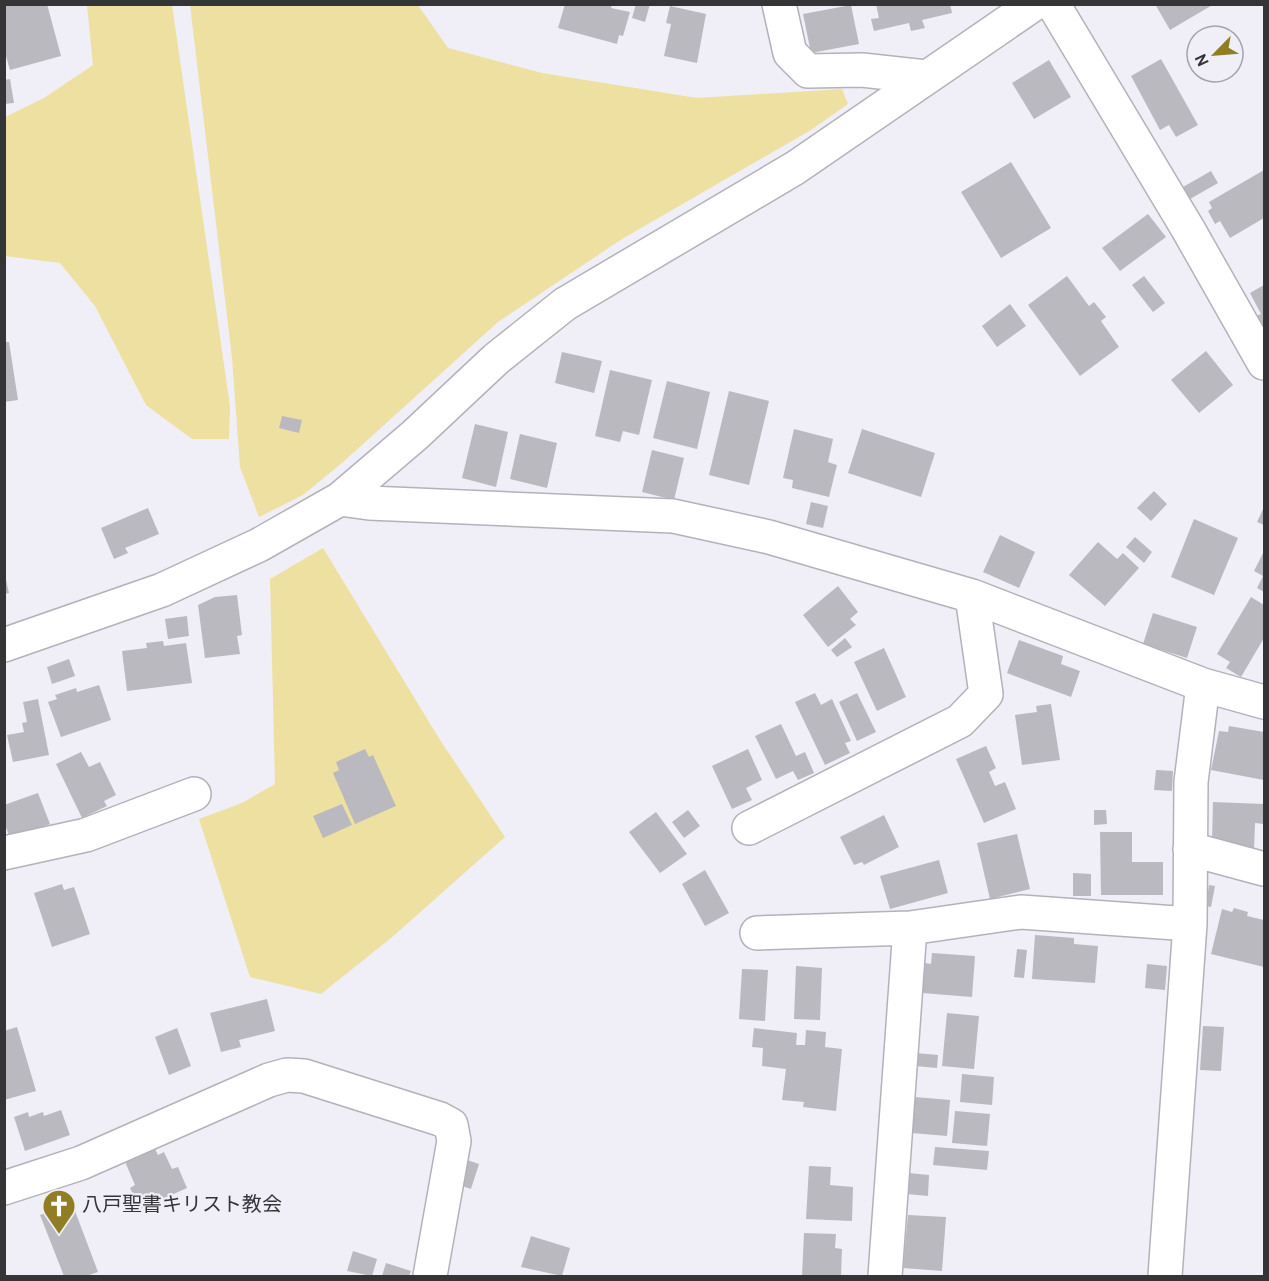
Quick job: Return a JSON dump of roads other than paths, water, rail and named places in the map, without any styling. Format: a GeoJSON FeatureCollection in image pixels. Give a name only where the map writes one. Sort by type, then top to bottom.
{"type":"FeatureCollection","features":[{"type":"Feature","properties":{"kind":"street"},"geometry":{"type":"LineString","coordinates":[[779,4],[790,53],[808,71],[862,70],[926,77]]}},
{"type":"Feature","properties":{"kind":"street"},"geometry":{"type":"LineString","coordinates":[[4,645],[162,590],[259,545],[340,499],[415,435],[496,358],[565,304],[795,168],[1034,4]]}},
{"type":"Feature","properties":{"kind":"street"},"geometry":{"type":"LineString","coordinates":[[1053,4],[1188,229],[1264,363]]}},
{"type":"Feature","properties":{"kind":"street"},"geometry":{"type":"LineString","coordinates":[[340,499],[369,503],[673,516],[769,537],[972,596],[1203,685],[1264,702]]}},
{"type":"Feature","properties":{"kind":"street"},"geometry":{"type":"LineString","coordinates":[[749,828],[960,721],[974,707],[986,694],[972,596]]}},
{"type":"Feature","properties":{"kind":"street"},"geometry":{"type":"LineString","coordinates":[[1166,1276],[1190,924],[1191,782],[1203,685]]}},
{"type":"Feature","properties":{"kind":"street"},"geometry":{"type":"LineString","coordinates":[[4,854],[86,835],[194,794]]}},
{"type":"Feature","properties":{"kind":"street"},"geometry":{"type":"LineString","coordinates":[[1190,849],[1264,869]]}},
{"type":"Feature","properties":{"kind":"street"},"geometry":{"type":"LineString","coordinates":[[757,933],[910,928],[1021,912],[1190,924]]}},
{"type":"Feature","properties":{"kind":"street"},"geometry":{"type":"LineString","coordinates":[[885,1276],[910,928]]}},
{"type":"Feature","properties":{"kind":"street"},"geometry":{"type":"LineString","coordinates":[[4,1188],[81,1162],[269,1080],[287,1075],[304,1076],[440,1119],[451,1125],[454,1141],[430,1276]]}},
{"type":"Feature","properties":{"kind":"place","name":"八戸聖書キリスト教会"},"geometry":{"type":"Point","coordinates":[59,1235]}}]}
